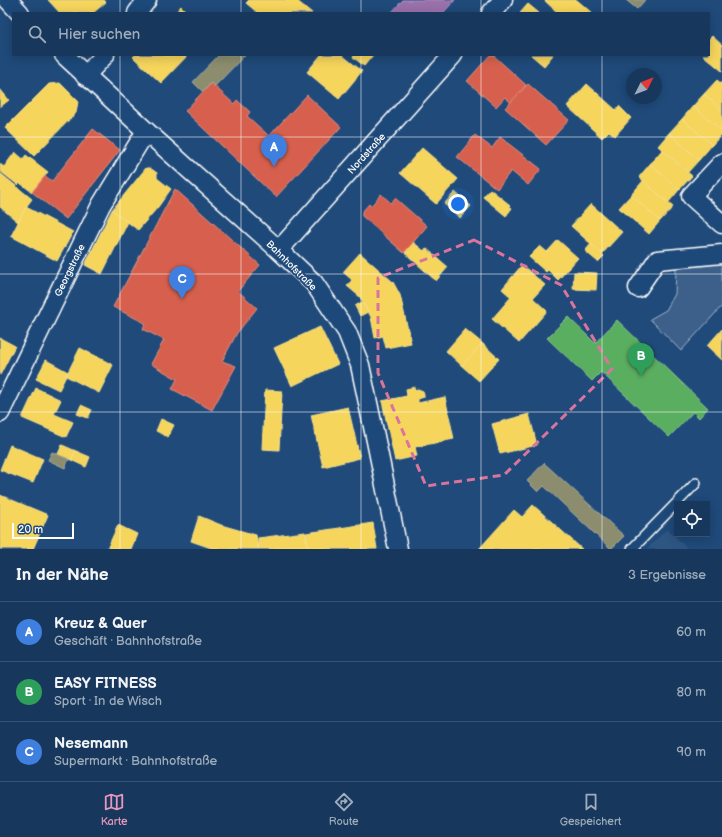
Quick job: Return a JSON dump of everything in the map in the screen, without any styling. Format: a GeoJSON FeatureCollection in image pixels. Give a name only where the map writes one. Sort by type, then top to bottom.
{"type":"FeatureCollection","features":[{"type":"Feature","properties":{"kind":"street"},"geometry":{"type":"LineString","coordinates":[[8,0],[19,12]]}},
{"type":"Feature","properties":{"kind":"street"},"geometry":{"type":"LineString","coordinates":[[138,12],[147,0]]}},
{"type":"Feature","properties":{"kind":"street"},"geometry":{"type":"LineString","coordinates":[[492,12],[503,0]]}},
{"type":"Feature","properties":{"kind":"street","name":"Bahnhofstraße"},"geometry":{"type":"LineString","coordinates":[[65,56],[85,76],[314,283],[347,332],[360,365],[398,549]]}},
{"type":"Feature","properties":{"kind":"street"},"geometry":{"type":"LineString","coordinates":[[85,76],[104,56]]}},
{"type":"Feature","properties":{"kind":"street","name":"Nordstraße"},"geometry":{"type":"LineString","coordinates":[[279,250],[452,56]]}},
{"type":"Feature","properties":{"kind":"street","name":"Georgstraße"},"geometry":{"type":"LineString","coordinates":[[0,413],[101,205],[146,131]]}},
{"type":"Feature","properties":{"kind":"street"},"geometry":{"type":"LineString","coordinates":[[722,163],[691,196],[722,224]]}},
{"type":"Feature","properties":{"kind":"street"},"geometry":{"type":"LineString","coordinates":[[638,288],[657,260],[722,254]]}},
{"type":"Feature","properties":{"kind":"lane"},"geometry":{"type":"LineString","coordinates":[[632,549],[696,482]]}},
{"type":"Feature","properties":{"kind":"highlighted area"},"geometry":{"type":"Polygon","coordinates":[[[474,240],[561,285],[612,369],[504,475],[426,486],[378,373],[378,278],[474,240]]]}},
{"type":"Feature","properties":{"kind":"shaded area"},"geometry":{"type":"Polygon","coordinates":[[[722,263],[722,306],[681,351],[650,319],[666,310],[675,294],[676,269],[722,263]]]}},
{"type":"Feature","properties":{"kind":"shaded area"},"geometry":{"type":"Polygon","coordinates":[[[667,529],[688,549],[647,549],[667,529]]]}},
{"type":"Feature","properties":{"kind":"building: Wohnen"},"geometry":{"type":"Polygon","coordinates":[[[48,0],[104,0],[106,2],[94,12],[59,12],[48,0]]]}},
{"type":"Feature","properties":{"kind":"building: Wohnen"},"geometry":{"type":"Polygon","coordinates":[[[249,0],[296,0],[311,12],[257,12],[246,3],[249,0]]]}},
{"type":"Feature","properties":{"kind":"building: Wohnen"},"geometry":{"type":"Polygon","coordinates":[[[544,0],[577,0],[591,12],[557,12],[544,0]]]}},
{"type":"Feature","properties":{"kind":"building: Wohnen"},"geometry":{"type":"Polygon","coordinates":[[[528,4],[538,12],[521,12],[528,4]]]}},
{"type":"Feature","properties":{"kind":"building: Wohnen"},"geometry":{"type":"Polygon","coordinates":[[[181,6],[187,12],[176,12],[181,6]]]}},
{"type":"Feature","properties":{"kind":"building: Wohnen"},"geometry":{"type":"Polygon","coordinates":[[[712,36],[722,45],[722,71],[704,56],[710,56],[710,38],[712,36]]]}},
{"type":"Feature","properties":{"kind":"building: Wohnen"},"geometry":{"type":"Polygon","coordinates":[[[134,56],[187,56],[161,83],[133,57],[134,56]]]}},
{"type":"Feature","properties":{"kind":"building: Wohnen"},"geometry":{"type":"Polygon","coordinates":[[[320,56],[343,56],[362,71],[339,99],[307,72],[320,56]]]}},
{"type":"Feature","properties":{"kind":"building: Wohnen"},"geometry":{"type":"Polygon","coordinates":[[[354,56],[372,56],[364,66],[354,56]]]}},
{"type":"Feature","properties":{"kind":"building: Wohnen"},"geometry":{"type":"Polygon","coordinates":[[[532,56],[552,56],[544,66],[532,56]]]}},
{"type":"Feature","properties":{"kind":"building: Wohnen"},"geometry":{"type":"Polygon","coordinates":[[[717,80],[722,84],[722,110],[704,94],[717,80]]]}},
{"type":"Feature","properties":{"kind":"building: Wohnen"},"geometry":{"type":"Polygon","coordinates":[[[60,83],[78,101],[76,113],[34,156],[5,128],[49,84],[60,83]]]}},
{"type":"Feature","properties":{"kind":"building: Wohnen"},"geometry":{"type":"Polygon","coordinates":[[[587,84],[616,110],[619,106],[631,118],[615,136],[609,131],[602,138],[567,106],[587,84]]]}},
{"type":"Feature","properties":{"kind":"building: Wohnen"},"geometry":{"type":"Polygon","coordinates":[[[0,89],[9,100],[0,107],[0,89]]]}},
{"type":"Feature","properties":{"kind":"building: Wohnen"},"geometry":{"type":"Polygon","coordinates":[[[704,94],[722,110],[722,131],[693,106],[704,94]]]}},
{"type":"Feature","properties":{"kind":"building: Wohnen"},"geometry":{"type":"Polygon","coordinates":[[[693,106],[722,131],[722,134],[712,145],[682,119],[693,106]]]}},
{"type":"Feature","properties":{"kind":"building: Wohnen"},"geometry":{"type":"Polygon","coordinates":[[[682,119],[712,145],[699,160],[669,133],[682,119]]]}},
{"type":"Feature","properties":{"kind":"building: Wohnen"},"geometry":{"type":"Polygon","coordinates":[[[669,133],[699,160],[688,172],[658,146],[669,133]]]}},
{"type":"Feature","properties":{"kind":"building: Wohnen"},"geometry":{"type":"Polygon","coordinates":[[[422,148],[458,179],[436,204],[400,173],[422,148]]]}},
{"type":"Feature","properties":{"kind":"building: Wohnen"},"geometry":{"type":"Polygon","coordinates":[[[662,150],[692,176],[679,190],[650,164],[662,150]]]}},
{"type":"Feature","properties":{"kind":"building: Wohnen"},"geometry":{"type":"Polygon","coordinates":[[[15,152],[23,159],[26,155],[48,172],[32,192],[20,183],[18,185],[0,171],[0,164],[4,167],[15,152]]]}},
{"type":"Feature","properties":{"kind":"building: Wohnen"},"geometry":{"type":"Polygon","coordinates":[[[650,164],[679,190],[668,203],[639,177],[650,164]]]}},
{"type":"Feature","properties":{"kind":"building: Wohnen"},"geometry":{"type":"Polygon","coordinates":[[[146,168],[150,168],[157,173],[157,178],[171,189],[138,230],[112,210],[146,168]]]}},
{"type":"Feature","properties":{"kind":"building: Wohnen"},"geometry":{"type":"Polygon","coordinates":[[[0,173],[32,199],[18,222],[0,207],[0,173]]]}},
{"type":"Feature","properties":{"kind":"building: Wohnen"},"geometry":{"type":"Polygon","coordinates":[[[643,181],[673,207],[660,221],[631,195],[643,181]]]}},
{"type":"Feature","properties":{"kind":"building: Wohnen"},"geometry":{"type":"Polygon","coordinates":[[[490,189],[512,208],[506,216],[483,197],[490,189]]]}},
{"type":"Feature","properties":{"kind":"building: Wohnen"},"geometry":{"type":"Polygon","coordinates":[[[455,192],[471,206],[460,218],[444,204],[455,192]]]}},
{"type":"Feature","properties":{"kind":"building: Wohnen"},"geometry":{"type":"Polygon","coordinates":[[[631,195],[660,221],[649,234],[619,208],[631,195]]]}},
{"type":"Feature","properties":{"kind":"building: Wohnen"},"geometry":{"type":"Polygon","coordinates":[[[591,204],[622,232],[602,254],[571,226],[591,204]]]}},
{"type":"Feature","properties":{"kind":"building: Wohnen"},"geometry":{"type":"Polygon","coordinates":[[[26,207],[73,232],[57,261],[11,236],[26,207]]]}},
{"type":"Feature","properties":{"kind":"building: Wohnen"},"geometry":{"type":"Polygon","coordinates":[[[112,210],[128,222],[102,274],[85,265],[112,210]]]}},
{"type":"Feature","properties":{"kind":"building: Wohnen"},"geometry":{"type":"Polygon","coordinates":[[[558,240],[578,258],[558,280],[548,270],[546,272],[529,257],[540,246],[547,252],[558,240]]]}},
{"type":"Feature","properties":{"kind":"building: Wohnen"},"geometry":{"type":"Polygon","coordinates":[[[413,242],[424,251],[426,248],[448,267],[436,281],[404,252],[413,242]]]}},
{"type":"Feature","properties":{"kind":"building: Wohnen"},"geometry":{"type":"Polygon","coordinates":[[[591,244],[604,256],[598,262],[585,251],[591,244]]]}},
{"type":"Feature","properties":{"kind":"building: Wohnen"},"geometry":{"type":"Polygon","coordinates":[[[360,253],[393,282],[400,295],[411,343],[386,348],[383,336],[375,338],[371,317],[360,297],[347,286],[352,280],[343,272],[360,253]]]}},
{"type":"Feature","properties":{"kind":"building: Wohnen"},"geometry":{"type":"Polygon","coordinates":[[[522,265],[545,285],[533,298],[547,311],[519,343],[492,319],[511,297],[502,289],[522,265]]]}},
{"type":"Feature","properties":{"kind":"building: Wohnen"},"geometry":{"type":"Polygon","coordinates":[[[574,272],[597,273],[596,290],[573,289],[574,272]]]}},
{"type":"Feature","properties":{"kind":"building: Wohnen"},"geometry":{"type":"Polygon","coordinates":[[[362,302],[368,312],[360,316],[355,306],[362,302]]]}},
{"type":"Feature","properties":{"kind":"building: Wohnen"},"geometry":{"type":"Polygon","coordinates":[[[320,327],[338,364],[292,386],[274,348],[320,327]]]}},
{"type":"Feature","properties":{"kind":"building: Wohnen"},"geometry":{"type":"Polygon","coordinates":[[[465,329],[482,343],[462,366],[446,351],[465,329]]]}},
{"type":"Feature","properties":{"kind":"building: Wohnen"},"geometry":{"type":"Polygon","coordinates":[[[722,329],[722,360],[707,346],[722,329]]]}},
{"type":"Feature","properties":{"kind":"building: Wohnen"},"geometry":{"type":"Polygon","coordinates":[[[0,338],[15,346],[0,375],[0,338]]]}},
{"type":"Feature","properties":{"kind":"building: Wohnen"},"geometry":{"type":"Polygon","coordinates":[[[482,343],[499,359],[479,381],[462,366],[482,343]]]}},
{"type":"Feature","properties":{"kind":"building: Wohnen"},"geometry":{"type":"Polygon","coordinates":[[[80,348],[113,365],[99,393],[66,376],[80,348]]]}},
{"type":"Feature","properties":{"kind":"building: Wohnen"},"geometry":{"type":"Polygon","coordinates":[[[46,360],[68,372],[59,390],[36,379],[46,360]]]}},
{"type":"Feature","properties":{"kind":"building: Wohnen"},"geometry":{"type":"Polygon","coordinates":[[[414,387],[415,390],[418,389],[423,391],[424,394],[424,397],[418,399],[418,403],[445,397],[454,439],[415,447],[417,456],[395,461],[382,401],[407,396],[406,389],[414,387]]]}},
{"type":"Feature","properties":{"kind":"building: Wohnen"},"geometry":{"type":"Polygon","coordinates":[[[36,388],[61,400],[54,414],[73,422],[66,437],[22,418],[36,388]]]}},
{"type":"Feature","properties":{"kind":"building: Wohnen"},"geometry":{"type":"Polygon","coordinates":[[[265,390],[282,391],[279,450],[262,449],[265,390]]]}},
{"type":"Feature","properties":{"kind":"building: Wohnen"},"geometry":{"type":"Polygon","coordinates":[[[81,405],[92,410],[88,418],[77,414],[81,405]]]}},
{"type":"Feature","properties":{"kind":"building: Wohnen"},"geometry":{"type":"Polygon","coordinates":[[[348,407],[360,458],[323,467],[311,415],[348,407]]]}},
{"type":"Feature","properties":{"kind":"building: Wohnen"},"geometry":{"type":"Polygon","coordinates":[[[529,414],[537,445],[500,454],[492,424],[529,414]]]}},
{"type":"Feature","properties":{"kind":"building: Wohnen"},"geometry":{"type":"Polygon","coordinates":[[[161,419],[174,425],[168,437],[156,431],[161,419]]]}},
{"type":"Feature","properties":{"kind":"building: Wohnen"},"geometry":{"type":"Polygon","coordinates":[[[10,445],[43,459],[33,483],[0,470],[10,445]]]}},
{"type":"Feature","properties":{"kind":"building: Wohnen"},"geometry":{"type":"Polygon","coordinates":[[[62,445],[76,451],[71,460],[58,454],[62,445]]]}},
{"type":"Feature","properties":{"kind":"building: Wohnen"},"geometry":{"type":"Polygon","coordinates":[[[76,451],[90,457],[86,467],[71,460],[76,451]]]}},
{"type":"Feature","properties":{"kind":"building: Wohnen"},"geometry":{"type":"Polygon","coordinates":[[[0,495],[48,515],[33,549],[0,549],[0,495]]]}},
{"type":"Feature","properties":{"kind":"building: Wohnen"},"geometry":{"type":"Polygon","coordinates":[[[533,505],[582,549],[479,549],[514,510],[522,517],[533,505]]]}},
{"type":"Feature","properties":{"kind":"building: Wohnen"},"geometry":{"type":"Polygon","coordinates":[[[199,516],[221,525],[256,535],[258,549],[214,549],[191,541],[199,516]]]}},
{"type":"Feature","properties":{"kind":"building: Wohnen"},"geometry":{"type":"Polygon","coordinates":[[[373,523],[377,549],[308,549],[306,533],[373,523]]]}},
{"type":"Feature","properties":{"kind":"building: Wohnen"},"geometry":{"type":"Polygon","coordinates":[[[118,525],[137,534],[131,549],[107,549],[118,525]]]}},
{"type":"Feature","properties":{"kind":"building: Wohnen"},"geometry":{"type":"Polygon","coordinates":[[[305,532],[308,549],[258,549],[258,538],[305,532]]]}},
{"type":"Feature","properties":{"kind":"building: Handel"},"geometry":{"type":"Polygon","coordinates":[[[489,56],[494,56],[526,85],[511,103],[505,97],[496,107],[467,81],[489,56]]]}},
{"type":"Feature","properties":{"kind":"building: Handel"},"geometry":{"type":"Polygon","coordinates":[[[211,83],[234,104],[237,100],[250,112],[247,116],[269,136],[307,95],[341,127],[276,197],[185,111],[211,83]]]}},
{"type":"Feature","properties":{"kind":"building: Handel"},"geometry":{"type":"Polygon","coordinates":[[[528,84],[569,120],[546,145],[505,108],[528,84]]]}},
{"type":"Feature","properties":{"kind":"building: Handel"},"geometry":{"type":"Polygon","coordinates":[[[93,129],[120,150],[66,219],[32,192],[45,176],[52,181],[93,129]]]}},
{"type":"Feature","properties":{"kind":"building: Handel"},"geometry":{"type":"Polygon","coordinates":[[[475,135],[492,148],[500,137],[541,169],[528,185],[511,171],[497,189],[457,157],[475,135]]]}},
{"type":"Feature","properties":{"kind":"building: Handel"},"geometry":{"type":"Polygon","coordinates":[[[175,189],[260,265],[238,291],[257,308],[237,333],[222,361],[236,366],[212,410],[172,389],[177,379],[151,364],[164,340],[143,329],[145,323],[113,307],[175,189]]]}},
{"type":"Feature","properties":{"kind":"building: Handel"},"geometry":{"type":"Polygon","coordinates":[[[381,194],[391,203],[395,198],[427,226],[404,253],[362,216],[362,212],[369,204],[371,206],[381,194]]]}},
{"type":"Feature","properties":{"kind":"building: Büros"},"geometry":{"type":"Polygon","coordinates":[[[403,0],[455,0],[444,12],[392,12],[403,0]]]}},
{"type":"Feature","properties":{"kind":"building: Öffentlich"},"geometry":{"type":"Polygon","coordinates":[[[568,317],[595,343],[617,320],[708,408],[699,418],[693,412],[669,437],[601,372],[592,381],[547,338],[568,317]]]}},
{"type":"Feature","properties":{"kind":"building: Industrie"},"geometry":{"type":"Polygon","coordinates":[[[626,0],[645,0],[637,9],[626,0]]]}},
{"type":"Feature","properties":{"kind":"building: Industrie"},"geometry":{"type":"Polygon","coordinates":[[[218,56],[244,56],[215,86],[211,83],[203,92],[193,82],[218,56]]]}},
{"type":"Feature","properties":{"kind":"building: Industrie"},"geometry":{"type":"Polygon","coordinates":[[[52,452],[69,459],[65,468],[48,460],[52,452]]]}},
{"type":"Feature","properties":{"kind":"building: Industrie"},"geometry":{"type":"Polygon","coordinates":[[[544,463],[624,536],[611,549],[544,486],[538,492],[527,481],[544,463]]]}},
{"type":"Feature","properties":{"kind":"place","name":"Kreuz & Quer"},"geometry":{"type":"Point","coordinates":[274,167]}},
{"type":"Feature","properties":{"kind":"place","name":"Nesemann"},"geometry":{"type":"Point","coordinates":[182,299]}},
{"type":"Feature","properties":{"kind":"place","name":"EASY FITNESS"},"geometry":{"type":"Point","coordinates":[641,376]}}]}
